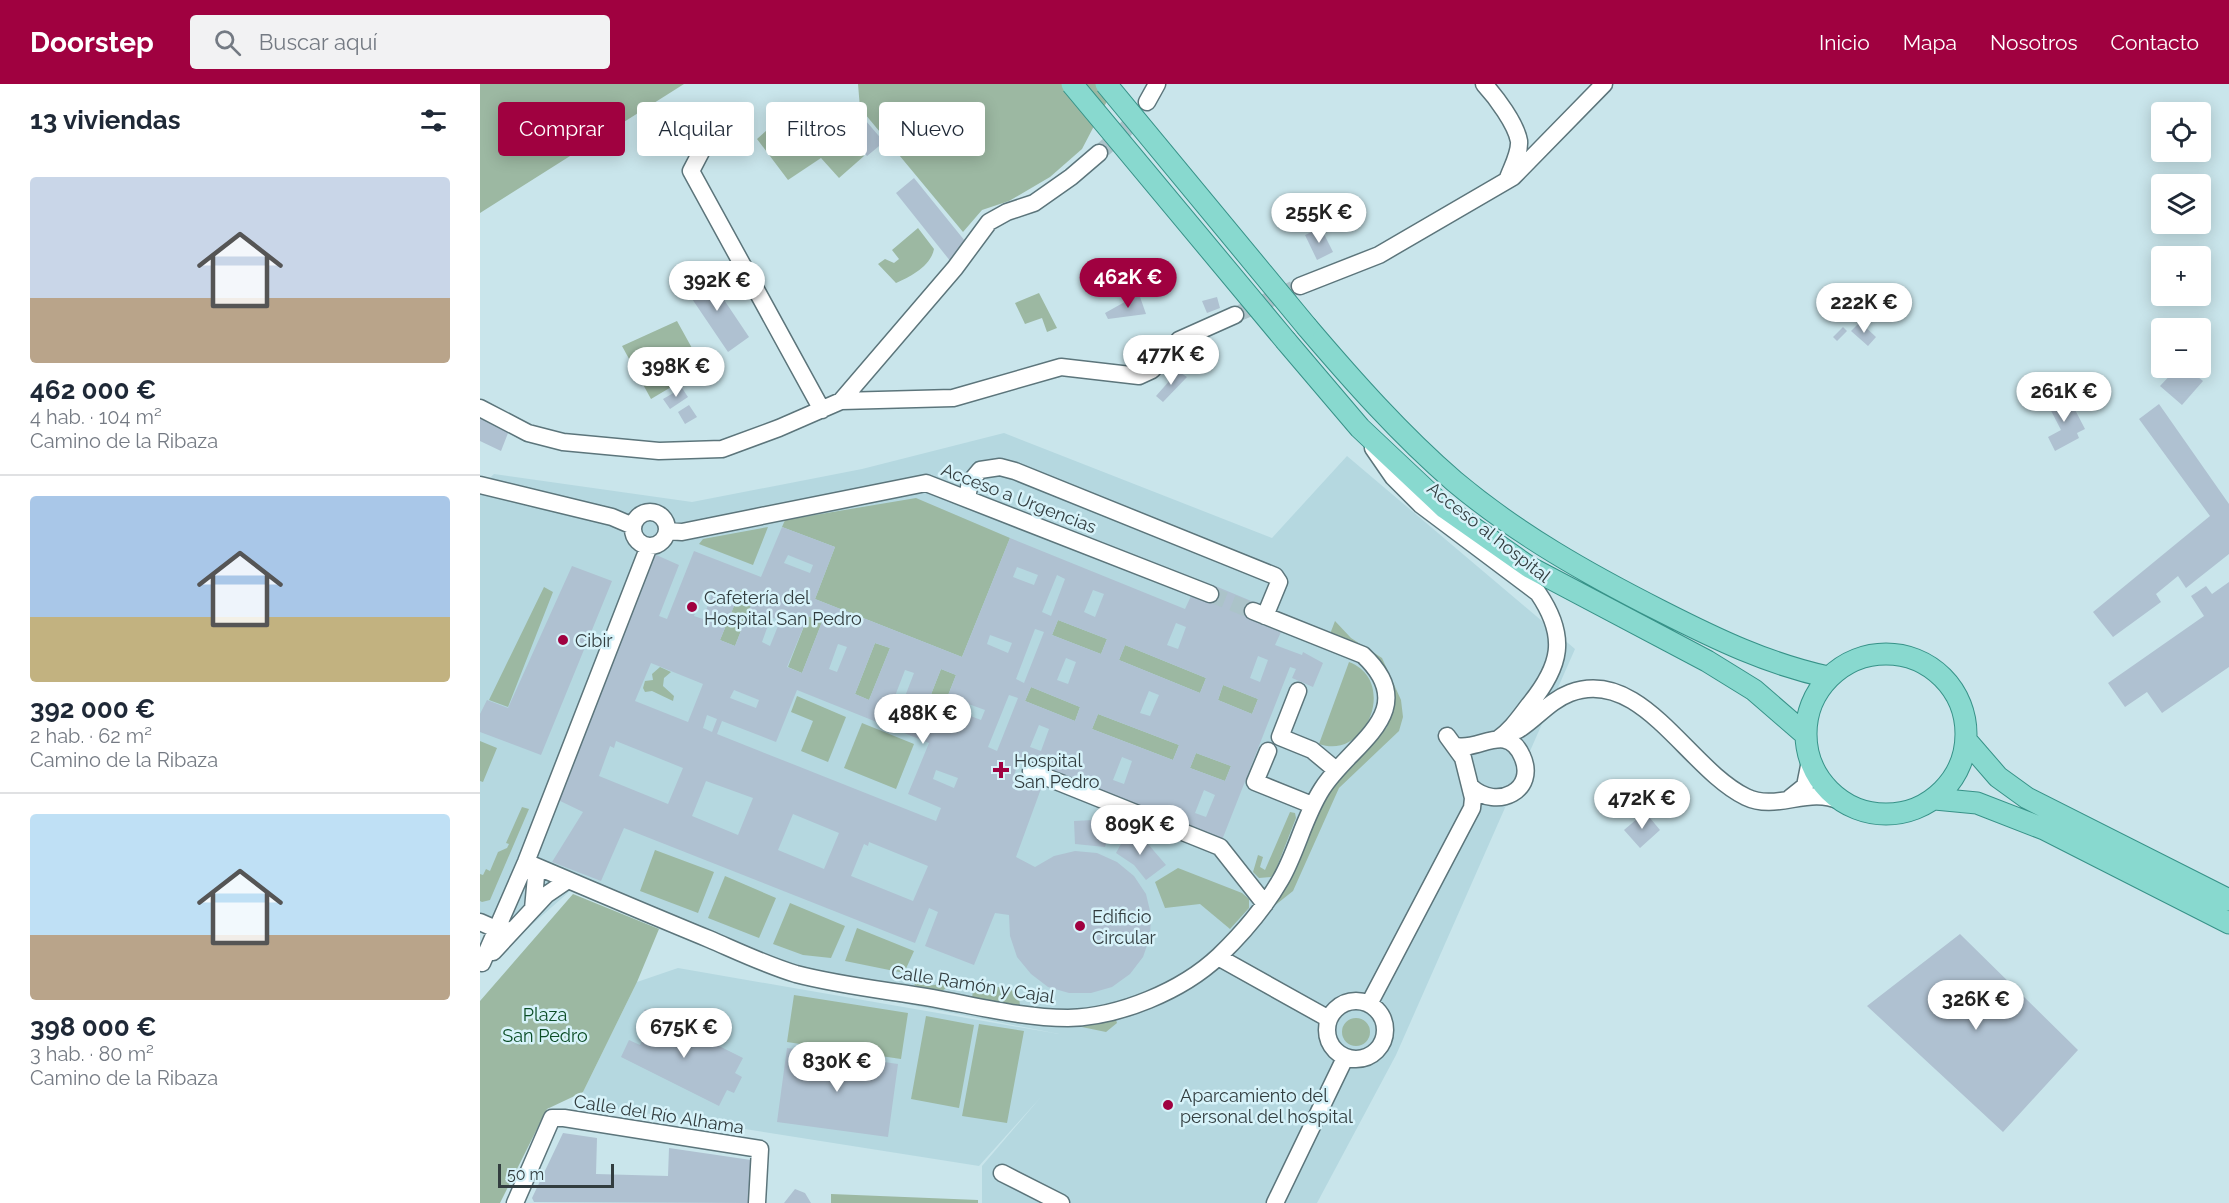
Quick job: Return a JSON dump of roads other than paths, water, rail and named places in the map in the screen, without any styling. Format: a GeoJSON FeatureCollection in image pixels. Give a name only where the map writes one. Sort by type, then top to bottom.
{"type":"FeatureCollection","features":[{"type":"Feature","properties":{"kind":"main road"},"geometry":{"type":"LineString","coordinates":[[1072,84],[1360,428],[1445,508],[1489,541],[1562,586],[1707,661],[1754,690],[1806,735]]}},
{"type":"Feature","properties":{"kind":"main road"},"geometry":{"type":"LineString","coordinates":[[1106,84],[1307,327],[1394,425],[1455,481],[1519,530],[1590,575],[1734,649],[1792,669],[1828,678]]}},
{"type":"Feature","properties":{"kind":"main road"},"geometry":{"type":"LineString","coordinates":[[1887,654],[1918,662],[1945,680],[1957,698],[1965,718],[1966,740],[1957,772],[1935,799],[1913,810],[1888,815],[1863,812],[1840,801],[1822,783],[1809,761],[1806,735],[1808,715],[1816,694],[1828,678],[1846,664],[1866,656],[1887,654]]}},
{"type":"Feature","properties":{"kind":"main road"},"geometry":{"type":"LineString","coordinates":[[1966,740],[1998,777],[2027,798],[2229,900]]}},
{"type":"Feature","properties":{"kind":"main road"},"geometry":{"type":"LineString","coordinates":[[1935,799],[1977,803],[2044,829],[2229,923]]}},
{"type":"Feature","properties":{"kind":"street"},"geometry":{"type":"LineString","coordinates":[[1147,102],[1157,84]]}},
{"type":"Feature","properties":{"kind":"street"},"geometry":{"type":"LineString","coordinates":[[1484,84],[1499,101],[1519,141],[1517,154],[1506,181]]}},
{"type":"Feature","properties":{"kind":"street"},"geometry":{"type":"LineString","coordinates":[[1300,286],[1379,255],[1506,181],[1604,84]]}},
{"type":"Feature","properties":{"kind":"street"},"geometry":{"type":"LineString","coordinates":[[841,401],[955,268],[989,222],[1007,212],[1034,202],[1071,177],[1099,153]]}},
{"type":"Feature","properties":{"kind":"street"},"geometry":{"type":"LineString","coordinates":[[699,156],[692,171],[822,410]]}},
{"type":"Feature","properties":{"kind":"street"},"geometry":{"type":"LineString","coordinates":[[480,408],[528,433],[563,442],[659,451],[722,449],[841,401],[953,398],[1061,367],[1139,376],[1152,370],[1179,340],[1233,316]]}},
{"type":"Feature","properties":{"kind":"street","name":"Acceso al hospital"},"geometry":{"type":"LineString","coordinates":[[1360,428],[1393,477],[1421,505],[1539,593],[1551,612],[1558,642],[1552,674],[1514,725],[1498,739]]}},
{"type":"Feature","properties":{"kind":"street","name":"Calle Ramón y Cajal"},"geometry":{"type":"LineString","coordinates":[[526,862],[796,973],[1030,1015],[1070,1018],[1130,1008],[1176,986],[1218,957],[1265,904],[1282,878],[1312,805],[1336,770],[1373,733],[1382,718],[1386,701],[1384,683],[1376,667],[1363,655],[1259,614],[1279,582],[1275,576],[1015,471],[1000,467],[980,470],[970,482],[967,498]]}},
{"type":"Feature","properties":{"kind":"street","name":"Acceso a Urgencias"},"geometry":{"type":"LineString","coordinates":[[668,531],[682,532],[926,483],[1210,594]]}},
{"type":"Feature","properties":{"kind":"street"},"geometry":{"type":"LineString","coordinates":[[480,485],[612,517],[633,526],[639,542],[649,546],[663,541],[668,531],[663,516],[653,512],[642,513],[633,526]]}},
{"type":"Feature","properties":{"kind":"street"},"geometry":{"type":"LineString","coordinates":[[481,965],[526,862],[649,546]]}},
{"type":"Feature","properties":{"kind":"street"},"geometry":{"type":"LineString","coordinates":[[1369,1004],[1469,817],[1473,798],[1471,787],[1463,758],[1452,741],[1466,748],[1498,739],[1524,727],[1546,707],[1567,694],[1592,688],[1611,690],[1631,698],[1711,774],[1734,791],[1762,802],[1815,794],[1840,801]]}},
{"type":"Feature","properties":{"kind":"street"},"geometry":{"type":"LineString","coordinates":[[1298,691],[1280,737],[1312,750],[1336,770]]}},
{"type":"Feature","properties":{"kind":"street"},"geometry":{"type":"LineString","coordinates":[[1471,787],[1478,794],[1493,798],[1507,797],[1522,783],[1525,774],[1520,737],[1524,727]]}},
{"type":"Feature","properties":{"kind":"street"},"geometry":{"type":"LineString","coordinates":[[1498,739],[1508,741],[1522,755]]}},
{"type":"Feature","properties":{"kind":"street"},"geometry":{"type":"LineString","coordinates":[[1465,768],[1471,750],[1478,743]]}},
{"type":"Feature","properties":{"kind":"street"},"geometry":{"type":"LineString","coordinates":[[1268,751],[1255,782],[1312,805]]}},
{"type":"Feature","properties":{"kind":"street"},"geometry":{"type":"LineString","coordinates":[[1784,800],[1800,793],[1805,786],[1809,761]]}},
{"type":"Feature","properties":{"kind":"street"},"geometry":{"type":"LineString","coordinates":[[1031,771],[1220,848],[1265,904]]}},
{"type":"Feature","properties":{"kind":"street"},"geometry":{"type":"LineString","coordinates":[[1469,817],[1493,798]]}},
{"type":"Feature","properties":{"kind":"street"},"geometry":{"type":"LineString","coordinates":[[526,862],[536,876],[533,909]]}},
{"type":"Feature","properties":{"kind":"street"},"geometry":{"type":"LineString","coordinates":[[481,965],[533,909],[568,880]]}},
{"type":"Feature","properties":{"kind":"street"},"geometry":{"type":"LineString","coordinates":[[480,922],[498,930],[515,930]]}},
{"type":"Feature","properties":{"kind":"street"},"geometry":{"type":"LineString","coordinates":[[1218,957],[1329,1018]]}},
{"type":"Feature","properties":{"kind":"street"},"geometry":{"type":"LineString","coordinates":[[1361,1001],[1369,1004],[1382,1016],[1386,1025],[1383,1044],[1369,1057],[1360,1060],[1345,1058],[1337,1053],[1328,1037],[1329,1018],[1346,1003],[1361,1001]]}},
{"type":"Feature","properties":{"kind":"street"},"geometry":{"type":"LineString","coordinates":[[1275,1203],[1345,1058]]}},
{"type":"Feature","properties":{"kind":"street","name":"Calle del Río Alhama"},"geometry":{"type":"LineString","coordinates":[[515,1203],[552,1118],[760,1149],[757,1203]]}},
{"type":"Feature","properties":{"kind":"street"},"geometry":{"type":"LineString","coordinates":[[1002,1173],[1061,1203]]}},
{"type":"Feature","properties":{"kind":"tunnel"},"geometry":{"type":"LineString","coordinates":[[1099,153],[1125,130],[1141,111]]}},
{"type":"Feature","properties":{"kind":"tunnel"},"geometry":{"type":"LineString","coordinates":[[1235,315],[1300,286]]}},
{"type":"Feature","properties":{"kind":"tunnel"},"geometry":{"type":"LineString","coordinates":[[1210,594],[1253,611]]}},
{"type":"Feature","properties":{"kind":"place","name":"Cafetería del Hospital San Pedro"},"geometry":{"type":"Point","coordinates":[692,607]}},
{"type":"Feature","properties":{"kind":"place","name":"Cibir"},"geometry":{"type":"Point","coordinates":[563,640]}},
{"type":"Feature","properties":{"kind":"place","name":"Hospital San Pedro"},"geometry":{"type":"Point","coordinates":[1001,770]}},
{"type":"Feature","properties":{"kind":"place","name":"Edificio Circular"},"geometry":{"type":"Point","coordinates":[1080,926]}},
{"type":"Feature","properties":{"kind":"place","name":"Aparcamiento del personal del hospital"},"geometry":{"type":"Point","coordinates":[1168,1105]}},
{"type":"Feature","properties":{"kind":"park label","name":"Plaza San Pedro"},"geometry":{"type":"Point","coordinates":[545,1024]}}]}
